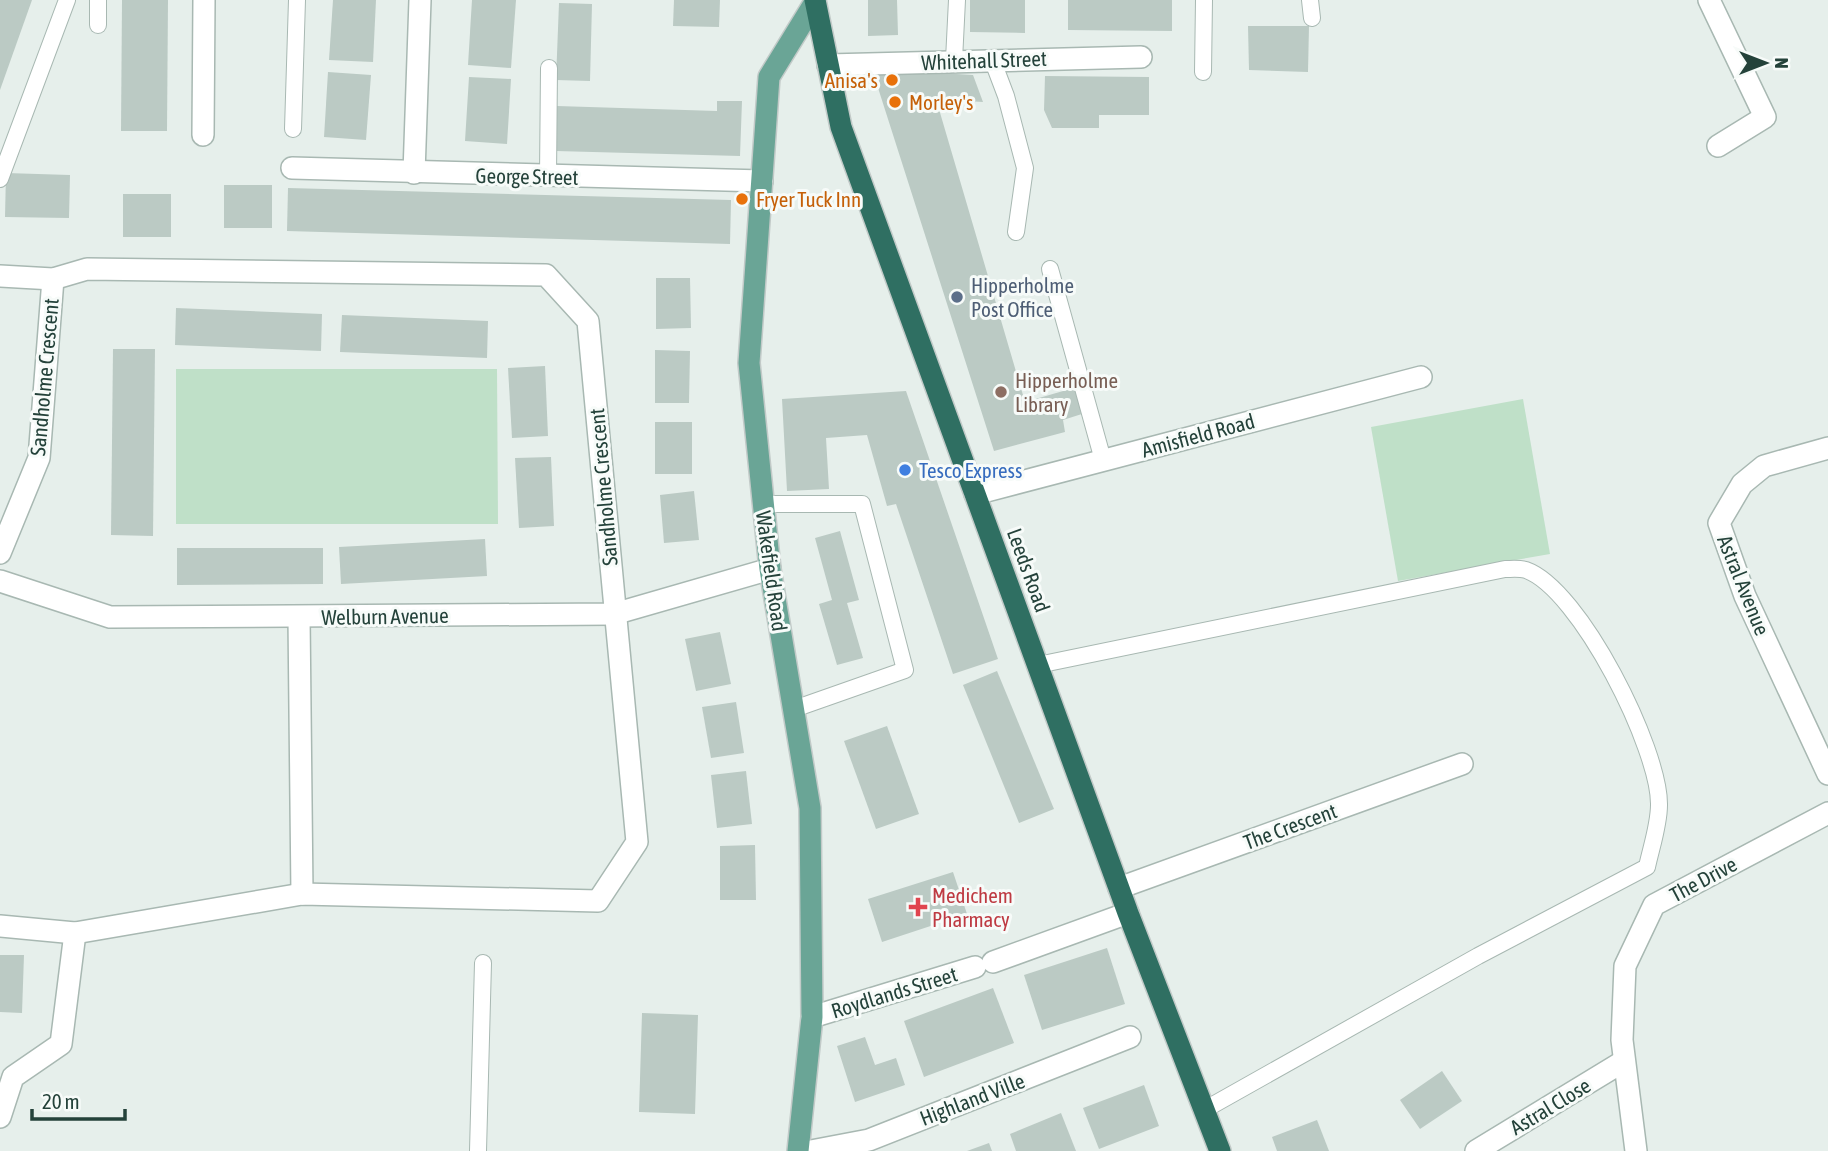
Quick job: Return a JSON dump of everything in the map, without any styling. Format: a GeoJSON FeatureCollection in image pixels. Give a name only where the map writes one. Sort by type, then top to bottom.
{"type":"FeatureCollection","features":[{"type":"Feature","properties":{"kind":"highway","name":"Leeds Road"},"geometry":{"type":"LineString","coordinates":[[815,1],[841,127],[1128,913],[1220,1151]]}},
{"type":"Feature","properties":{"kind":"main road","name":"Wakefield Road"},"geometry":{"type":"LineString","coordinates":[[798,1151],[813,1017],[810,808],[770,569],[749,363],[769,78],[815,1]]}},
{"type":"Feature","properties":{"kind":"street"},"geometry":{"type":"LineString","coordinates":[[203,135],[204,0]]}},
{"type":"Feature","properties":{"kind":"street"},"geometry":{"type":"LineString","coordinates":[[414,173],[420,0]]}},
{"type":"Feature","properties":{"kind":"street"},"geometry":{"type":"LineString","coordinates":[[1709,0],[1765,117],[1718,146]]}},
{"type":"Feature","properties":{"kind":"street","name":"Whitehall Street"},"geometry":{"type":"LineString","coordinates":[[828,65],[1141,57]]}},
{"type":"Feature","properties":{"kind":"street","name":"George Street"},"geometry":{"type":"LineString","coordinates":[[292,168],[762,181]]}},
{"type":"Feature","properties":{"kind":"street","name":"Sandholme Crescent"},"geometry":{"type":"LineString","coordinates":[[0,276],[52,279],[87,268],[546,275],[588,321],[637,842],[598,901],[302,894],[75,933],[0,926]]}},
{"type":"Feature","properties":{"kind":"street","name":"Sandholme Crescent"},"geometry":{"type":"LineString","coordinates":[[0,553],[39,458],[52,279]]}},
{"type":"Feature","properties":{"kind":"street","name":"Amisfield Road"},"geometry":{"type":"LineString","coordinates":[[975,494],[1421,377]]}},
{"type":"Feature","properties":{"kind":"street","name":"Astral Avenue"},"geometry":{"type":"LineString","coordinates":[[1828,448],[1765,466],[1742,484],[1719,523],[1745,596],[1828,774]]}},
{"type":"Feature","properties":{"kind":"street","name":"Welburn Avenue"},"geometry":{"type":"LineString","coordinates":[[0,581],[110,617],[614,614],[770,569]]}},
{"type":"Feature","properties":{"kind":"street"},"geometry":{"type":"LineString","coordinates":[[299,617],[302,894]]}},
{"type":"Feature","properties":{"kind":"street","name":"The Crescent"},"geometry":{"type":"LineString","coordinates":[[1119,888],[1462,764]]}},
{"type":"Feature","properties":{"kind":"street","name":"The Drive"},"geometry":{"type":"LineString","coordinates":[[1636,1151],[1624,1061],[1625,966],[1654,905],[1828,813]]}},
{"type":"Feature","properties":{"kind":"street","name":"Roydlands Street"},"geometry":{"type":"LineString","coordinates":[[813,1017],[984,964],[1128,913]]}},
{"type":"Feature","properties":{"kind":"street"},"geometry":{"type":"LineString","coordinates":[[0,1117],[13,1077],[61,1044],[75,933]]}},
{"type":"Feature","properties":{"kind":"street","name":"Highland Ville"},"geometry":{"type":"LineString","coordinates":[[823,1150],[886,1142],[1130,1037]]}},
{"type":"Feature","properties":{"kind":"street","name":"Astral Close"},"geometry":{"type":"LineString","coordinates":[[1476,1151],[1624,1061]]}},
{"type":"Feature","properties":{"kind":"lane"},"geometry":{"type":"LineString","coordinates":[[0,179],[67,0]]}},
{"type":"Feature","properties":{"kind":"lane"},"geometry":{"type":"LineString","coordinates":[[98,0],[98,25]]}},
{"type":"Feature","properties":{"kind":"lane"},"geometry":{"type":"LineString","coordinates":[[293,129],[297,0]]}},
{"type":"Feature","properties":{"kind":"lane"},"geometry":{"type":"LineString","coordinates":[[954,60],[957,0]]}},
{"type":"Feature","properties":{"kind":"lane"},"geometry":{"type":"LineString","coordinates":[[1203,72],[1204,0]]}},
{"type":"Feature","properties":{"kind":"lane"},"geometry":{"type":"LineString","coordinates":[[1310,0],[1312,18]]}},
{"type":"Feature","properties":{"kind":"lane"},"geometry":{"type":"LineString","coordinates":[[992,59],[1006,96],[1025,168],[1016,232]]}},
{"type":"Feature","properties":{"kind":"lane"},"geometry":{"type":"LineString","coordinates":[[548,176],[549,68]]}},
{"type":"Feature","properties":{"kind":"lane"},"geometry":{"type":"LineString","coordinates":[[1050,268],[1103,460]]}},
{"type":"Feature","properties":{"kind":"lane"},"geometry":{"type":"LineString","coordinates":[[763,504],[862,505],[905,670],[793,709]]}},
{"type":"Feature","properties":{"kind":"lane"},"geometry":{"type":"LineString","coordinates":[[1038,664],[1505,569],[1525,569],[1545,581],[1566,601],[1593,636],[1620,687],[1653,768],[1660,804],[1647,867],[1478,956],[1204,1110]]}},
{"type":"Feature","properties":{"kind":"lane"},"geometry":{"type":"LineString","coordinates":[[478,1151],[483,963]]}},
{"type":"Feature","properties":{"kind":"green space"},"geometry":{"type":"Polygon","coordinates":[[[176,369],[497,369],[498,524],[176,524],[176,369]]]}},
{"type":"Feature","properties":{"kind":"green space"},"geometry":{"type":"Polygon","coordinates":[[[1523,399],[1550,554],[1398,581],[1371,427],[1523,399]]]}},
{"type":"Feature","properties":{"kind":"building"},"geometry":{"type":"Polygon","coordinates":[[[0,0],[32,0],[0,90],[0,0]]]}},
{"type":"Feature","properties":{"kind":"building"},"geometry":{"type":"Polygon","coordinates":[[[122,0],[168,0],[167,131],[121,131],[122,0]]]}},
{"type":"Feature","properties":{"kind":"building"},"geometry":{"type":"Polygon","coordinates":[[[333,0],[376,0],[373,62],[329,60],[333,0]]]}},
{"type":"Feature","properties":{"kind":"building"},"geometry":{"type":"Polygon","coordinates":[[[472,0],[516,0],[511,68],[468,65],[472,0]]]}},
{"type":"Feature","properties":{"kind":"building"},"geometry":{"type":"Polygon","coordinates":[[[674,0],[720,0],[719,27],[673,26],[674,0]]]}},
{"type":"Feature","properties":{"kind":"building"},"geometry":{"type":"Polygon","coordinates":[[[868,0],[897,0],[898,35],[868,36],[868,0]]]}},
{"type":"Feature","properties":{"kind":"building"},"geometry":{"type":"Polygon","coordinates":[[[970,0],[1025,0],[1025,33],[970,32],[970,0]]]}},
{"type":"Feature","properties":{"kind":"building"},"geometry":{"type":"Polygon","coordinates":[[[1068,0],[1172,0],[1172,31],[1068,30],[1068,0]]]}},
{"type":"Feature","properties":{"kind":"building"},"geometry":{"type":"Polygon","coordinates":[[[559,3],[592,4],[590,81],[556,80],[559,3]]]}},
{"type":"Feature","properties":{"kind":"building"},"geometry":{"type":"Polygon","coordinates":[[[1248,26],[1309,26],[1308,72],[1249,70],[1248,26]]]}},
{"type":"Feature","properties":{"kind":"building"},"geometry":{"type":"Polygon","coordinates":[[[872,69],[973,75],[983,102],[936,99],[1025,402],[1077,387],[1085,413],[1063,420],[1065,432],[994,451],[872,69]]]}},
{"type":"Feature","properties":{"kind":"building"},"geometry":{"type":"Polygon","coordinates":[[[328,72],[371,75],[366,140],[324,137],[328,72]]]}},
{"type":"Feature","properties":{"kind":"building"},"geometry":{"type":"Polygon","coordinates":[[[1045,76],[1149,77],[1149,115],[1099,115],[1099,128],[1052,128],[1044,110],[1045,76]]]}},
{"type":"Feature","properties":{"kind":"building"},"geometry":{"type":"Polygon","coordinates":[[[469,77],[511,79],[507,144],[465,141],[469,77]]]}},
{"type":"Feature","properties":{"kind":"building"},"geometry":{"type":"Polygon","coordinates":[[[717,101],[742,101],[740,156],[556,151],[557,106],[717,111],[717,101]]]}},
{"type":"Feature","properties":{"kind":"building"},"geometry":{"type":"Polygon","coordinates":[[[6,173],[70,175],[69,218],[5,217],[6,173]]]}},
{"type":"Feature","properties":{"kind":"building"},"geometry":{"type":"Polygon","coordinates":[[[224,185],[272,185],[272,228],[224,228],[224,185]]]}},
{"type":"Feature","properties":{"kind":"building"},"geometry":{"type":"Polygon","coordinates":[[[288,188],[731,200],[730,244],[287,231],[288,188]]]}},
{"type":"Feature","properties":{"kind":"building"},"geometry":{"type":"Polygon","coordinates":[[[123,194],[171,194],[171,237],[123,237],[123,194]]]}},
{"type":"Feature","properties":{"kind":"building"},"geometry":{"type":"Polygon","coordinates":[[[656,278],[690,278],[691,328],[656,329],[656,278]]]}},
{"type":"Feature","properties":{"kind":"building"},"geometry":{"type":"Polygon","coordinates":[[[176,308],[322,314],[321,351],[175,345],[176,308]]]}},
{"type":"Feature","properties":{"kind":"building"},"geometry":{"type":"Polygon","coordinates":[[[342,315],[488,321],[487,358],[340,352],[342,315]]]}},
{"type":"Feature","properties":{"kind":"building"},"geometry":{"type":"Polygon","coordinates":[[[113,349],[155,349],[153,536],[111,535],[113,349]]]}},
{"type":"Feature","properties":{"kind":"building"},"geometry":{"type":"Polygon","coordinates":[[[655,350],[690,351],[689,403],[655,403],[655,350]]]}},
{"type":"Feature","properties":{"kind":"building"},"geometry":{"type":"Polygon","coordinates":[[[545,366],[548,436],[512,438],[508,368],[545,366]]]}},
{"type":"Feature","properties":{"kind":"building"},"geometry":{"type":"Polygon","coordinates":[[[906,391],[998,659],[953,674],[896,504],[887,506],[867,435],[826,438],[829,489],[787,491],[782,399],[906,391]]]}},
{"type":"Feature","properties":{"kind":"building"},"geometry":{"type":"Polygon","coordinates":[[[655,422],[692,422],[692,474],[655,474],[655,422]]]}},
{"type":"Feature","properties":{"kind":"building"},"geometry":{"type":"Polygon","coordinates":[[[551,457],[554,526],[519,528],[515,458],[551,457]]]}},
{"type":"Feature","properties":{"kind":"building"},"geometry":{"type":"Polygon","coordinates":[[[694,491],[699,540],[664,543],[660,495],[694,491]]]}},
{"type":"Feature","properties":{"kind":"building"},"geometry":{"type":"Polygon","coordinates":[[[840,531],[859,600],[847,603],[863,658],[837,665],[819,604],[832,600],[815,538],[840,531]]]}},
{"type":"Feature","properties":{"kind":"building"},"geometry":{"type":"Polygon","coordinates":[[[485,539],[487,576],[341,584],[339,547],[485,539]]]}},
{"type":"Feature","properties":{"kind":"building"},"geometry":{"type":"Polygon","coordinates":[[[177,548],[323,548],[323,584],[177,585],[177,548]]]}},
{"type":"Feature","properties":{"kind":"building"},"geometry":{"type":"Polygon","coordinates":[[[720,632],[731,684],[696,691],[685,639],[720,632]]]}},
{"type":"Feature","properties":{"kind":"building"},"geometry":{"type":"Polygon","coordinates":[[[997,671],[1054,809],[1019,823],[963,685],[997,671]]]}},
{"type":"Feature","properties":{"kind":"building"},"geometry":{"type":"Polygon","coordinates":[[[736,702],[744,753],[711,758],[702,707],[736,702]]]}},
{"type":"Feature","properties":{"kind":"building"},"geometry":{"type":"Polygon","coordinates":[[[887,726],[919,814],[876,829],[844,741],[887,726]]]}},
{"type":"Feature","properties":{"kind":"building"},"geometry":{"type":"Polygon","coordinates":[[[746,771],[752,824],[717,828],[711,775],[746,771]]]}},
{"type":"Feature","properties":{"kind":"building"},"geometry":{"type":"Polygon","coordinates":[[[755,845],[756,900],[720,900],[720,846],[755,845]]]}},
{"type":"Feature","properties":{"kind":"building","name":"Medichem Pharmacy"},"geometry":{"type":"Polygon","coordinates":[[[953,872],[967,914],[882,942],[868,899],[953,872]]]}},
{"type":"Feature","properties":{"kind":"building"},"geometry":{"type":"Polygon","coordinates":[[[1107,948],[1125,1004],[1042,1030],[1024,975],[1107,948]]]}},
{"type":"Feature","properties":{"kind":"building"},"geometry":{"type":"Polygon","coordinates":[[[0,955],[24,955],[22,1013],[0,1012],[0,955]]]}},
{"type":"Feature","properties":{"kind":"building"},"geometry":{"type":"Polygon","coordinates":[[[993,988],[1014,1043],[924,1077],[904,1021],[993,988]]]}},
{"type":"Feature","properties":{"kind":"building"},"geometry":{"type":"Polygon","coordinates":[[[642,1013],[698,1015],[695,1114],[639,1112],[642,1013]]]}},
{"type":"Feature","properties":{"kind":"building"},"geometry":{"type":"Polygon","coordinates":[[[865,1037],[875,1065],[896,1058],[905,1085],[855,1102],[837,1046],[865,1037]]]}},
{"type":"Feature","properties":{"kind":"building"},"geometry":{"type":"Polygon","coordinates":[[[1442,1071],[1462,1101],[1420,1129],[1400,1100],[1442,1071]]]}},
{"type":"Feature","properties":{"kind":"building"},"geometry":{"type":"Polygon","coordinates":[[[1144,1085],[1159,1126],[1099,1149],[1083,1108],[1144,1085]]]}},
{"type":"Feature","properties":{"kind":"building"},"geometry":{"type":"Polygon","coordinates":[[[1061,1113],[1076,1151],[1016,1151],[1010,1134],[1061,1113]]]}},
{"type":"Feature","properties":{"kind":"building"},"geometry":{"type":"Polygon","coordinates":[[[1317,1120],[1329,1151],[1277,1151],[1272,1137],[1317,1120]]]}},
{"type":"Feature","properties":{"kind":"building"},"geometry":{"type":"Polygon","coordinates":[[[989,1143],[992,1151],[967,1151],[989,1143]]]}},
{"type":"Feature","properties":{"kind":"place","name":"Anisa's"},"geometry":{"type":"Point","coordinates":[892,80]}},
{"type":"Feature","properties":{"kind":"place","name":"Morley's"},"geometry":{"type":"Point","coordinates":[895,102]}},
{"type":"Feature","properties":{"kind":"place","name":"Fryer Tuck Inn"},"geometry":{"type":"Point","coordinates":[742,199]}},
{"type":"Feature","properties":{"kind":"place","name":"Hipperholme Post Office"},"geometry":{"type":"Point","coordinates":[957,297]}},
{"type":"Feature","properties":{"kind":"place","name":"Hipperholme Library"},"geometry":{"type":"Point","coordinates":[1001,392]}},
{"type":"Feature","properties":{"kind":"place","name":"Tesco Express"},"geometry":{"type":"Point","coordinates":[905,470]}},
{"type":"Feature","properties":{"kind":"place","name":"Medichem Pharmacy"},"geometry":{"type":"Point","coordinates":[918,907]}}]}
